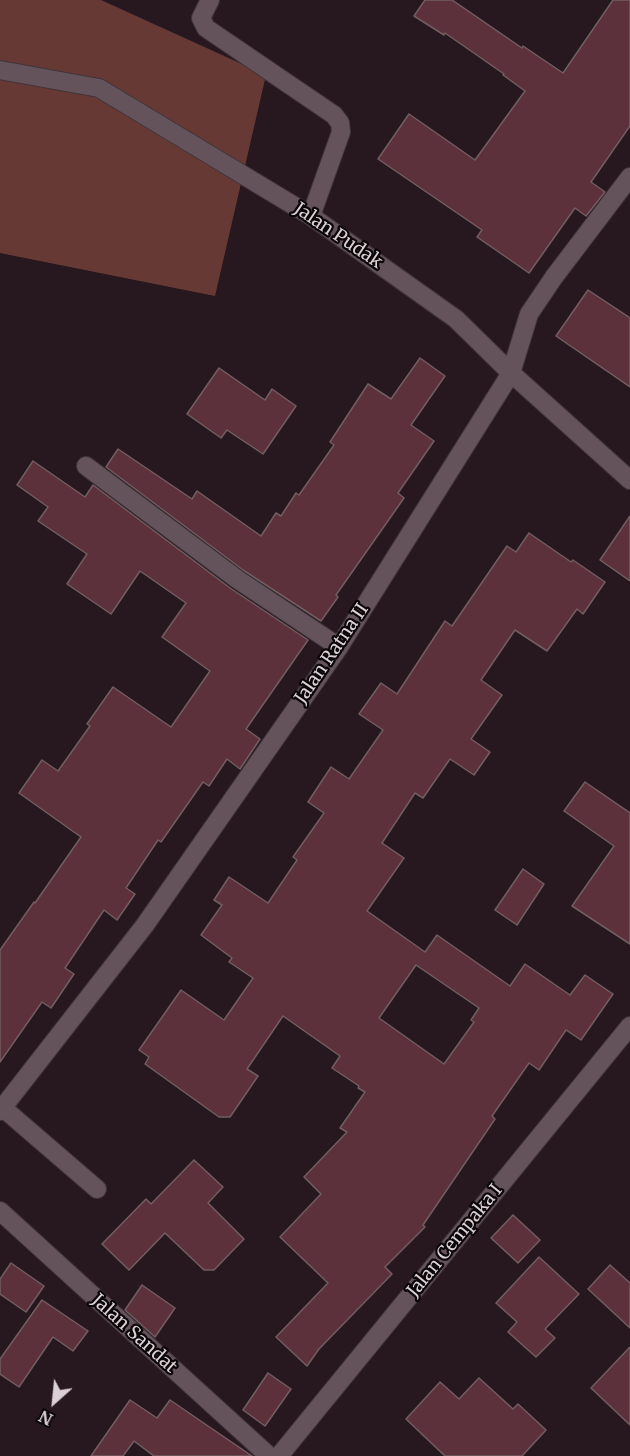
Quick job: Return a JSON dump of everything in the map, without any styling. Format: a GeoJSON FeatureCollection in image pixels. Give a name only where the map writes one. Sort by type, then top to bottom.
{"type":"FeatureCollection","features":[{"type":"Feature","properties":{"kind":"street"},"geometry":{"type":"LineString","coordinates":[[210,0],[201,18],[206,28],[334,115],[340,123],[340,132],[311,216]]}},
{"type":"Feature","properties":{"kind":"street","name":"Jalan Pudak"},"geometry":{"type":"LineString","coordinates":[[0,70],[99,88],[311,216],[456,319],[511,373],[630,480]]}},
{"type":"Feature","properties":{"kind":"street","name":"Jalan Ratna II"},"geometry":{"type":"LineString","coordinates":[[1,1110],[145,925],[339,647],[511,373],[529,314],[554,277],[630,177]]}},
{"type":"Feature","properties":{"kind":"street"},"geometry":{"type":"LineString","coordinates":[[86,466],[237,579],[339,647]]}},
{"type":"Feature","properties":{"kind":"street","name":"Jalan Cempaka I"},"geometry":{"type":"LineString","coordinates":[[279,1456],[630,1026]]}},
{"type":"Feature","properties":{"kind":"street"},"geometry":{"type":"LineString","coordinates":[[1,1110],[97,1189]]}},
{"type":"Feature","properties":{"kind":"street","name":"Jalan Sandat"},"geometry":{"type":"LineString","coordinates":[[0,1211],[269,1456]]}},
{"type":"Feature","properties":{"kind":"shaded area"},"geometry":{"type":"Polygon","coordinates":[[[0,0],[101,0],[266,75],[215,296],[0,253],[0,0]]]}},
{"type":"Feature","properties":{"kind":"building"},"geometry":{"type":"Polygon","coordinates":[[[425,0],[452,0],[563,73],[613,0],[630,0],[630,126],[591,182],[605,192],[586,216],[575,208],[529,273],[477,237],[482,230],[378,159],[409,114],[475,160],[525,91],[445,33],[444,35],[414,16],[425,0]]]}},
{"type":"Feature","properties":{"kind":"building"},"geometry":{"type":"Polygon","coordinates":[[[588,290],[630,318],[630,387],[556,336],[588,290]]]}},
{"type":"Feature","properties":{"kind":"building"},"geometry":{"type":"Polygon","coordinates":[[[420,358],[445,376],[411,425],[434,441],[398,493],[404,498],[336,595],[338,597],[321,621],[243,570],[106,467],[118,449],[192,499],[197,491],[261,536],[276,513],[281,516],[296,493],[299,495],[334,445],[330,442],[368,384],[391,399],[420,358]]]}},
{"type":"Feature","properties":{"kind":"building"},"geometry":{"type":"Polygon","coordinates":[[[219,368],[265,400],[272,389],[296,406],[263,454],[227,430],[221,438],[187,414],[219,368]]]}},
{"type":"Feature","properties":{"kind":"building"},"geometry":{"type":"Polygon","coordinates":[[[33,461],[85,497],[93,485],[230,588],[308,640],[246,729],[260,739],[240,769],[227,759],[209,786],[203,782],[161,842],[158,840],[126,888],[135,894],[117,920],[104,910],[65,968],[74,974],[51,1008],[42,1002],[0,1062],[0,950],[81,837],[19,793],[42,760],[58,771],[90,726],[87,724],[113,687],[171,727],[210,671],[162,637],[186,603],[140,571],[111,614],[67,584],[87,554],[38,521],[48,507],[17,485],[33,461]]]}},
{"type":"Feature","properties":{"kind":"building"},"geometry":{"type":"Polygon","coordinates":[[[630,516],[630,581],[600,560],[630,516]]]}},
{"type":"Feature","properties":{"kind":"building"},"geometry":{"type":"Polygon","coordinates":[[[529,533],[605,582],[583,614],[577,609],[547,651],[515,630],[481,680],[502,695],[471,739],[490,752],[474,775],[450,759],[423,798],[415,793],[382,843],[404,858],[367,911],[425,952],[437,935],[510,986],[525,964],[570,995],[585,975],[613,994],[581,1040],[566,1030],[539,1070],[529,1063],[492,1116],[495,1119],[423,1225],[425,1227],[385,1267],[392,1274],[319,1349],[307,1366],[276,1337],[328,1283],[280,1237],[321,1194],[304,1177],[347,1132],[340,1128],[365,1092],[332,1068],[340,1056],[283,1016],[247,1069],[258,1076],[230,1117],[219,1117],[145,1064],[149,1057],[139,1050],[181,990],[224,1020],[253,978],[229,962],[232,958],[201,935],[222,905],[214,900],[229,877],[268,903],[297,860],[293,857],[324,813],[308,802],[331,767],[349,779],[383,730],[359,714],[381,683],[397,694],[445,621],[452,626],[507,546],[516,552],[529,533]],[[416,965],[379,1018],[444,1064],[474,1022],[471,1020],[479,1008],[416,965]]]}},
{"type":"Feature","properties":{"kind":"building"},"geometry":{"type":"Polygon","coordinates":[[[585,782],[630,813],[630,944],[572,906],[614,846],[564,811],[585,782]]]}},
{"type":"Feature","properties":{"kind":"building"},"geometry":{"type":"Polygon","coordinates":[[[523,869],[544,884],[517,925],[495,910],[523,869]]]}},
{"type":"Feature","properties":{"kind":"building"},"geometry":{"type":"Polygon","coordinates":[[[194,1160],[223,1187],[208,1203],[244,1239],[214,1270],[204,1270],[165,1233],[129,1270],[102,1244],[146,1199],[151,1204],[194,1160]]]}},
{"type":"Feature","properties":{"kind":"building"},"geometry":{"type":"Polygon","coordinates":[[[513,1215],[540,1240],[518,1263],[491,1238],[513,1215]]]}},
{"type":"Feature","properties":{"kind":"building"},"geometry":{"type":"Polygon","coordinates":[[[539,1257],[579,1294],[545,1329],[555,1338],[536,1357],[508,1332],[517,1322],[496,1303],[539,1257]]]}},
{"type":"Feature","properties":{"kind":"building"},"geometry":{"type":"Polygon","coordinates":[[[11,1263],[44,1286],[26,1312],[0,1294],[0,1279],[11,1263]]]}},
{"type":"Feature","properties":{"kind":"building"},"geometry":{"type":"Polygon","coordinates":[[[610,1265],[630,1283],[630,1328],[588,1289],[610,1265]]]}},
{"type":"Feature","properties":{"kind":"building"},"geometry":{"type":"Polygon","coordinates":[[[142,1285],[175,1308],[155,1337],[125,1310],[142,1285]]]}},
{"type":"Feature","properties":{"kind":"building"},"geometry":{"type":"Polygon","coordinates":[[[42,1300],[88,1331],[73,1351],[53,1337],[19,1387],[0,1374],[0,1359],[42,1300]]]}},
{"type":"Feature","properties":{"kind":"building"},"geometry":{"type":"Polygon","coordinates":[[[630,1347],[630,1425],[591,1388],[630,1347]]]}},
{"type":"Feature","properties":{"kind":"building"},"geometry":{"type":"Polygon","coordinates":[[[268,1373],[291,1389],[265,1426],[243,1410],[268,1373]]]}},
{"type":"Feature","properties":{"kind":"building"},"geometry":{"type":"Polygon","coordinates":[[[479,1378],[513,1409],[518,1404],[546,1430],[522,1456],[445,1456],[406,1419],[440,1382],[459,1399],[479,1378]]]}},
{"type":"Feature","properties":{"kind":"building"},"geometry":{"type":"Polygon","coordinates":[[[130,1400],[157,1418],[170,1400],[252,1456],[154,1456],[134,1441],[123,1456],[91,1456],[130,1400]]]}}]}
